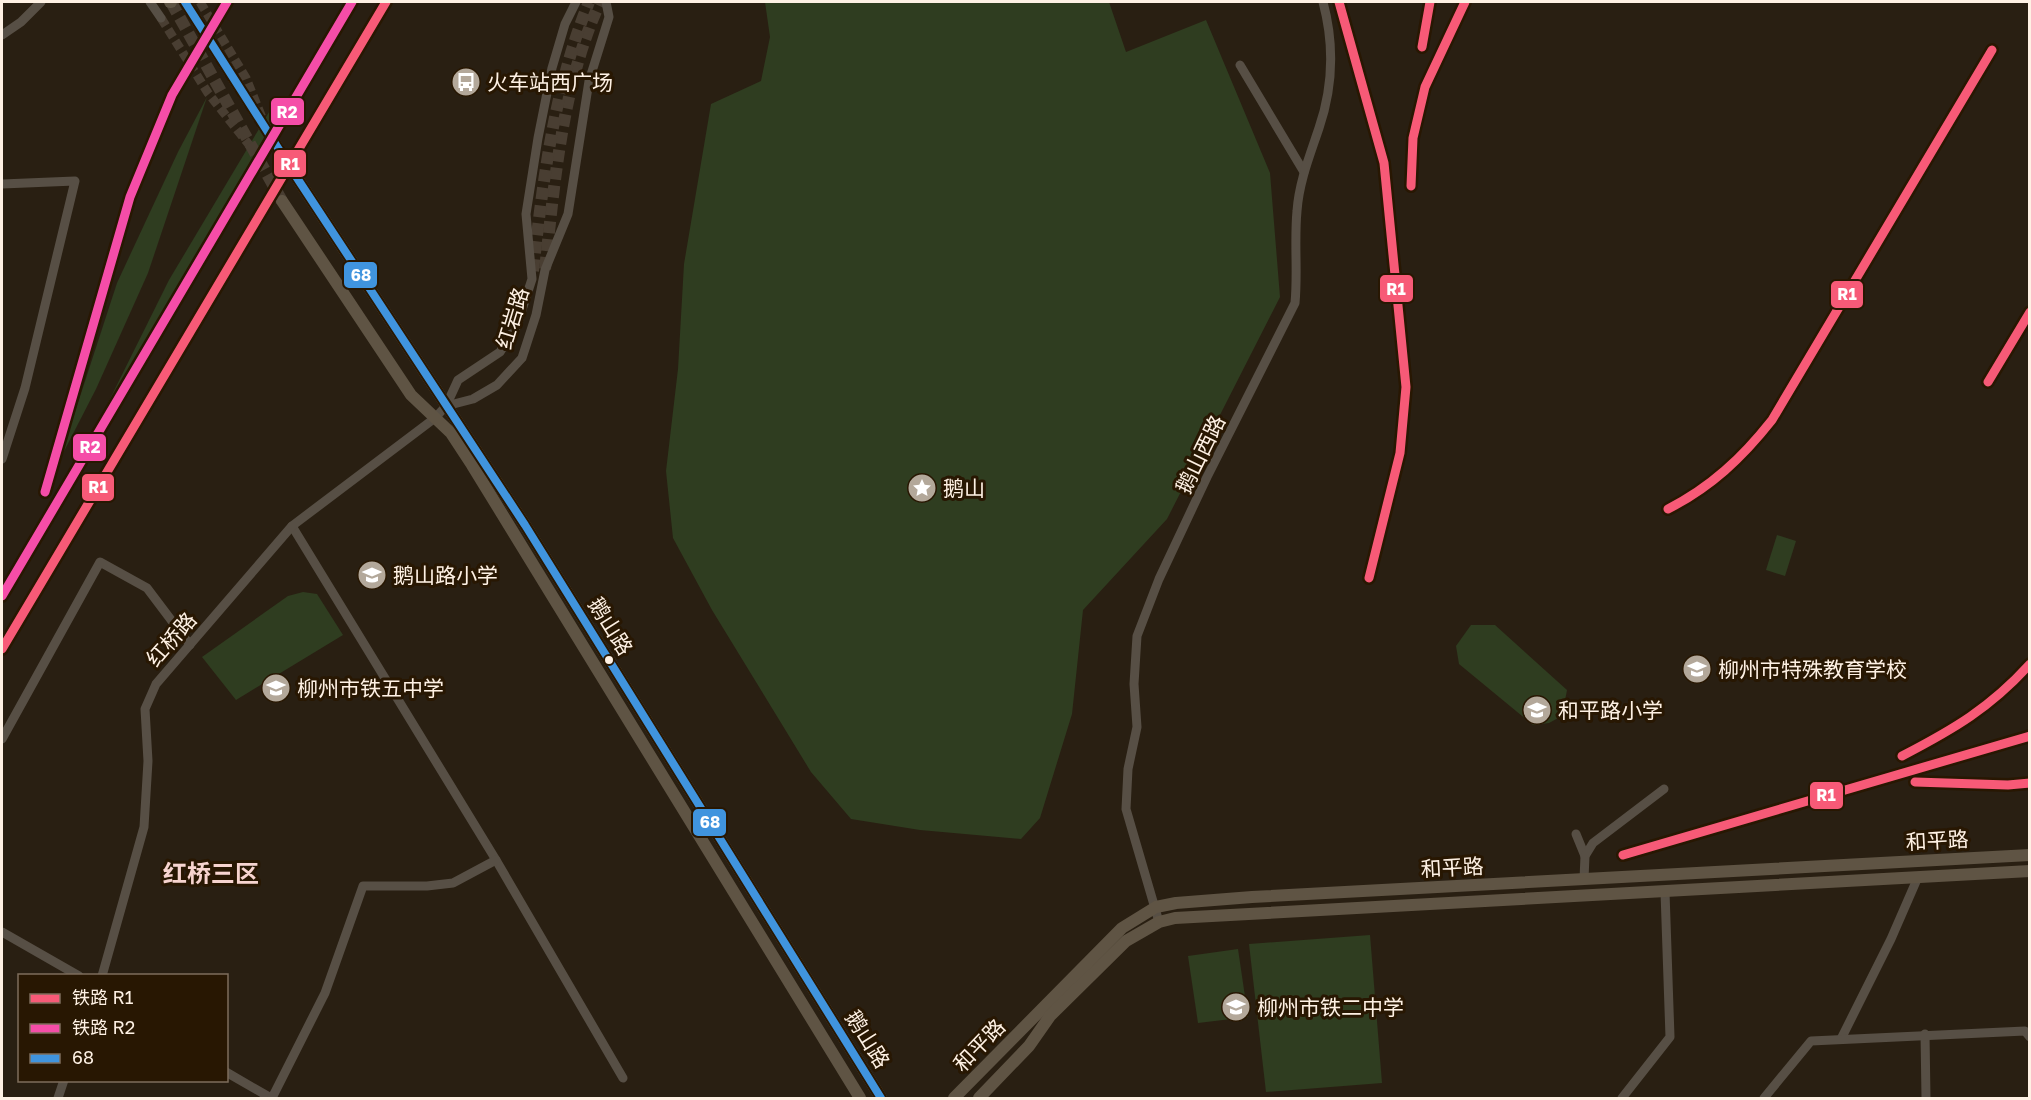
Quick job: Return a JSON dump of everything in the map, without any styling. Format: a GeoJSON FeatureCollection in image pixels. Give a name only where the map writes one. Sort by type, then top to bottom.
{"type":"FeatureCollection","features":[{"type":"Feature","properties":{"kind":"main road","name":"鹅山路"},"geometry":{"type":"LineString","coordinates":[[299,181],[525,525],[881,1098]]}},
{"type":"Feature","properties":{"kind":"main road","name":"鹅山路"},"geometry":{"type":"LineString","coordinates":[[282,201],[411,396],[450,433],[472,465],[860,1098]]}},
{"type":"Feature","properties":{"kind":"main road","name":"和平路"},"geometry":{"type":"LineString","coordinates":[[954,1098],[1122,928],[1154,908],[1176,903],[2030,855]]}},
{"type":"Feature","properties":{"kind":"main road","name":"和平路"},"geometry":{"type":"LineString","coordinates":[[978,1098],[1029,1046],[1050,1016],[1126,941],[1159,922],[1174,918],[2030,871]]}},
{"type":"Feature","properties":{"kind":"street"},"geometry":{"type":"LineString","coordinates":[[2,35],[21,22],[41,2]]}},
{"type":"Feature","properties":{"kind":"street"},"geometry":{"type":"LineString","coordinates":[[150,2],[161,18]]}},
{"type":"Feature","properties":{"kind":"street","name":"红岩路"},"geometry":{"type":"LineString","coordinates":[[435,418],[446,406],[458,380],[500,352],[517,325],[532,279],[526,214],[552,68],[565,24],[576,2]]}},
{"type":"Feature","properties":{"kind":"street","name":"红岩路"},"geometry":{"type":"LineString","coordinates":[[446,406],[473,399],[497,385],[522,358],[536,315],[544,270],[568,214],[589,81],[609,17],[606,2]]}},
{"type":"Feature","properties":{"kind":"street","name":"鹅山西路"},"geometry":{"type":"LineString","coordinates":[[1159,922],[1126,809],[1128,769],[1137,727],[1134,684],[1137,636],[1159,579],[1295,303],[1297,211],[1304,172],[1320,125],[1330,84],[1330,44],[1323,2]]}},
{"type":"Feature","properties":{"kind":"street"},"geometry":{"type":"LineString","coordinates":[[1240,65],[1304,172]]}},
{"type":"Feature","properties":{"kind":"street"},"geometry":{"type":"LineString","coordinates":[[2,184],[75,181],[25,388],[2,459]]}},
{"type":"Feature","properties":{"kind":"street","name":"红桥路"},"geometry":{"type":"LineString","coordinates":[[102,974],[144,827],[148,761],[145,709],[156,684],[292,526],[435,418]]}},
{"type":"Feature","properties":{"kind":"street"},"geometry":{"type":"LineString","coordinates":[[292,526],[496,860],[623,1078]]}},
{"type":"Feature","properties":{"kind":"street"},"geometry":{"type":"LineString","coordinates":[[2,739],[100,562],[147,588],[190,645]]}},
{"type":"Feature","properties":{"kind":"street"},"geometry":{"type":"LineString","coordinates":[[1585,856],[1593,843],[1664,789]]}},
{"type":"Feature","properties":{"kind":"street"},"geometry":{"type":"LineString","coordinates":[[1576,834],[1585,856],[1584,879]]}},
{"type":"Feature","properties":{"kind":"street"},"geometry":{"type":"LineString","coordinates":[[228,1073],[271,1098],[325,993],[363,886],[427,886],[453,883],[496,860]]}},
{"type":"Feature","properties":{"kind":"street"},"geometry":{"type":"LineString","coordinates":[[1841,1039],[1891,939],[1918,877]]}},
{"type":"Feature","properties":{"kind":"street"},"geometry":{"type":"LineString","coordinates":[[1622,1098],[1670,1037],[1665,892]]}},
{"type":"Feature","properties":{"kind":"street"},"geometry":{"type":"LineString","coordinates":[[2,932],[77,974]]}},
{"type":"Feature","properties":{"kind":"street"},"geometry":{"type":"LineString","coordinates":[[1764,1098],[1811,1041],[2025,1031],[2030,1037]]}},
{"type":"Feature","properties":{"kind":"street"},"geometry":{"type":"LineString","coordinates":[[1924,1034],[1926,1098]]}},
{"type":"Feature","properties":{"kind":"street"},"geometry":{"type":"LineString","coordinates":[[57,1098],[63,1082]]}},
{"type":"Feature","properties":{"kind":"green space"},"geometry":{"type":"Polygon","coordinates":[[[765,2],[1109,2],[1126,52],[1206,20],[1270,173],[1280,297],[1167,519],[1083,610],[1072,714],[1040,818],[1021,839],[920,830],[851,819],[811,772],[712,610],[673,538],[666,471],[678,369],[684,264],[711,104],[761,81],[770,37],[765,2]]]}},
{"type":"Feature","properties":{"kind":"green space"},"geometry":{"type":"Polygon","coordinates":[[[207,97],[148,273],[96,389],[59,461],[117,283],[178,152],[207,97]]]}},
{"type":"Feature","properties":{"kind":"green space"},"geometry":{"type":"Polygon","coordinates":[[[278,97],[286,101],[102,415],[169,280],[278,97]]]}},
{"type":"Feature","properties":{"kind":"green space"},"geometry":{"type":"Polygon","coordinates":[[[1777,535],[1796,541],[1785,576],[1766,570],[1777,535]]]}},
{"type":"Feature","properties":{"kind":"green space"},"geometry":{"type":"Polygon","coordinates":[[[303,592],[317,594],[343,635],[236,700],[202,657],[288,596],[303,592]]]}},
{"type":"Feature","properties":{"kind":"green space"},"geometry":{"type":"Polygon","coordinates":[[[1471,625],[1495,625],[1567,690],[1562,716],[1549,723],[1533,725],[1459,664],[1456,646],[1471,625]]]}},
{"type":"Feature","properties":{"kind":"green space"},"geometry":{"type":"Polygon","coordinates":[[[1370,935],[1382,1083],[1266,1092],[1249,944],[1370,935]]]}},
{"type":"Feature","properties":{"kind":"green space"},"geometry":{"type":"Polygon","coordinates":[[[1238,949],[1248,1017],[1198,1023],[1188,956],[1238,949]]]}},
{"type":"Feature","properties":{"kind":"tunnel"},"geometry":{"type":"LineString","coordinates":[[171,2],[282,201]]}},
{"type":"Feature","properties":{"kind":"tunnel"},"geometry":{"type":"LineString","coordinates":[[185,2],[299,181]]}},
{"type":"Feature","properties":{"kind":"tunnel"},"geometry":{"type":"LineString","coordinates":[[200,2],[246,78],[269,135]]}},
{"type":"Feature","properties":{"kind":"tunnel"},"geometry":{"type":"LineString","coordinates":[[533,271],[546,169],[559,101],[567,68],[589,2]]}},
{"type":"Feature","properties":{"kind":"tunnel"},"geometry":{"type":"LineString","coordinates":[[545,269],[557,167],[569,99],[587,34],[600,2]]}},
{"type":"Feature","properties":{"kind":"tunnel"},"geometry":{"type":"LineString","coordinates":[[161,18],[208,93],[254,151]]}},
{"type":"Feature","properties":{"kind":"rail line","name":"R2"},"geometry":{"type":"LineString","coordinates":[[45,492],[130,197],[172,95],[227,2]]}},
{"type":"Feature","properties":{"kind":"rail line","name":"R2"},"geometry":{"type":"LineString","coordinates":[[2,596],[352,2]]}},
{"type":"Feature","properties":{"kind":"rail line","name":"R1"},"geometry":{"type":"LineString","coordinates":[[2,649],[386,2]]}},
{"type":"Feature","properties":{"kind":"rail line","name":"R1"},"geometry":{"type":"LineString","coordinates":[[1339,2],[1384,163],[1406,387],[1400,453],[1369,578]]}},
{"type":"Feature","properties":{"kind":"rail line","name":"R1"},"geometry":{"type":"LineString","coordinates":[[1422,47],[1430,2]]}},
{"type":"Feature","properties":{"kind":"rail line","name":"R1"},"geometry":{"type":"LineString","coordinates":[[1411,186],[1413,138],[1425,87],[1465,2]]}},
{"type":"Feature","properties":{"kind":"rail line","name":"R1"},"geometry":{"type":"LineString","coordinates":[[1668,509],[1698,491],[1725,470],[1772,420],[1992,50]]}},
{"type":"Feature","properties":{"kind":"rail line","name":"R1"},"geometry":{"type":"LineString","coordinates":[[1988,382],[2030,312]]}},
{"type":"Feature","properties":{"kind":"rail line","name":"R1"},"geometry":{"type":"LineString","coordinates":[[1902,756],[1986,705],[2030,664]]}},
{"type":"Feature","properties":{"kind":"rail line","name":"R1"},"geometry":{"type":"LineString","coordinates":[[1623,855],[2030,736]]}},
{"type":"Feature","properties":{"kind":"rail line","name":"R1"},"geometry":{"type":"LineString","coordinates":[[1915,782],[2008,785],[2030,783]]}},
{"type":"Feature","properties":{"kind":"transit line","name":"68"},"geometry":{"type":"LineString","coordinates":[[185,2],[299,181],[525,525],[881,1098]]}},
{"type":"Feature","properties":{"kind":"place","name":"火车站西广场"},"geometry":{"type":"Point","coordinates":[466,82]}},
{"type":"Feature","properties":{"kind":"place","name":"鹅山"},"geometry":{"type":"Point","coordinates":[922,488]}},
{"type":"Feature","properties":{"kind":"place","name":"鹅山路小学"},"geometry":{"type":"Point","coordinates":[372,575]}},
{"type":"Feature","properties":{"kind":"place","name":"柳州市特殊教育学校"},"geometry":{"type":"Point","coordinates":[1697,669]}},
{"type":"Feature","properties":{"kind":"place","name":"柳州市铁五中学"},"geometry":{"type":"Point","coordinates":[276,688]}},
{"type":"Feature","properties":{"kind":"place","name":"和平路小学"},"geometry":{"type":"Point","coordinates":[1537,710]}},
{"type":"Feature","properties":{"kind":"place","name":"柳州市铁二中学"},"geometry":{"type":"Point","coordinates":[1236,1007]}},
{"type":"Feature","properties":{"kind":"district","name":"红桥三区"},"geometry":{"type":"Point","coordinates":[211,872]}}]}
